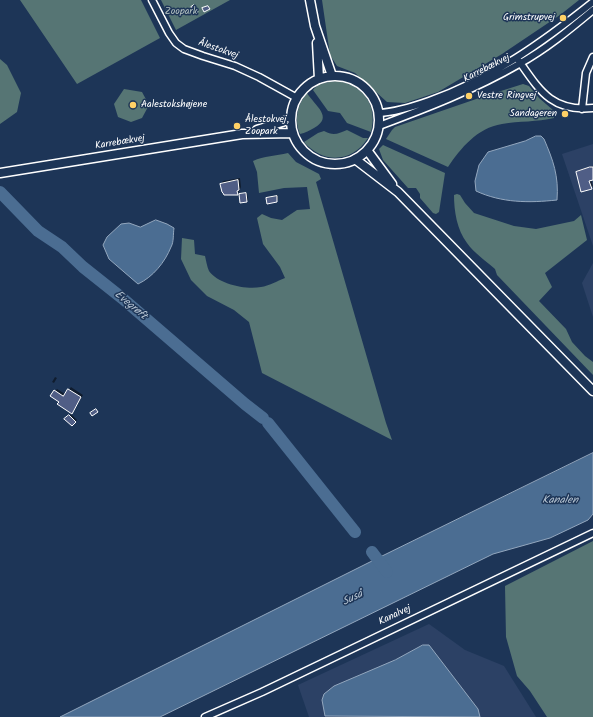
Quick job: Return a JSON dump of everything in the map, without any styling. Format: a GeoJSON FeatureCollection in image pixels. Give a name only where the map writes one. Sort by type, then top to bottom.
{"type":"FeatureCollection","features":[{"type":"Feature","properties":{"kind":"main road"},"geometry":{"type":"LineString","coordinates":[[310,0],[315,26],[319,79]]}},
{"type":"Feature","properties":{"kind":"main road"},"geometry":{"type":"LineString","coordinates":[[315,26],[332,76]]}},
{"type":"Feature","properties":{"kind":"main road"},"geometry":{"type":"LineString","coordinates":[[332,76],[342,76],[362,86],[372,96],[379,113],[379,126],[375,139],[367,150],[355,159],[337,164],[318,161],[302,150],[297,142],[293,133],[291,119],[292,112],[297,98],[306,87],[319,79],[332,76]]}},
{"type":"Feature","properties":{"kind":"main road","name":"Karrebækvej"},"geometry":{"type":"LineString","coordinates":[[0,173],[242,134],[291,119]]}},
{"type":"Feature","properties":{"kind":"main road","name":"Karrebækvej"},"geometry":{"type":"LineString","coordinates":[[242,134],[293,133]]}},
{"type":"Feature","properties":{"kind":"main road"},"geometry":{"type":"LineString","coordinates":[[367,150],[398,192],[593,391]]}},
{"type":"Feature","properties":{"kind":"main road"},"geometry":{"type":"LineString","coordinates":[[355,159],[398,192]]}},
{"type":"Feature","properties":{"kind":"street","name":"Ålestokvej"},"geometry":{"type":"LineString","coordinates":[[152,0],[169,33],[176,43],[184,49],[235,66],[259,77],[297,98]]}},
{"type":"Feature","properties":{"kind":"street","name":"Karrebækvej"},"geometry":{"type":"LineString","coordinates":[[379,113],[390,113],[407,109],[438,98],[519,61],[593,2]]}},
{"type":"Feature","properties":{"kind":"street","name":"Karrebækvej"},"geometry":{"type":"LineString","coordinates":[[379,126],[466,91],[561,36],[593,10]]}},
{"type":"Feature","properties":{"kind":"street"},"geometry":{"type":"LineString","coordinates":[[582,109],[586,73],[593,57]]}},
{"type":"Feature","properties":{"kind":"street"},"geometry":{"type":"LineString","coordinates":[[519,61],[537,87],[556,102],[568,108],[593,108]]}},
{"type":"Feature","properties":{"kind":"street","name":"Kanalvej"},"geometry":{"type":"LineString","coordinates":[[205,717],[262,692],[593,533]]}},
{"type":"Feature","properties":{"kind":"shaded area"},"geometry":{"type":"Polygon","coordinates":[[[593,144],[593,246],[562,154],[593,144]]]}},
{"type":"Feature","properties":{"kind":"shaded area"},"geometry":{"type":"Polygon","coordinates":[[[593,263],[593,317],[582,283],[593,263]]]}},
{"type":"Feature","properties":{"kind":"shaded area"},"geometry":{"type":"Polygon","coordinates":[[[429,624],[465,650],[504,666],[536,717],[309,717],[298,685],[429,624]]]}},
{"type":"Feature","properties":{"kind":"green space"},"geometry":{"type":"Polygon","coordinates":[[[20,0],[141,0],[160,38],[77,84],[20,0]]]}},
{"type":"Feature","properties":{"kind":"green space","name":"Zoopark"},"geometry":{"type":"Polygon","coordinates":[[[161,0],[230,0],[176,30],[161,0]]]}},
{"type":"Feature","properties":{"kind":"green space"},"geometry":{"type":"Polygon","coordinates":[[[322,0],[579,0],[560,15],[502,54],[438,92],[405,103],[387,102],[355,73],[337,66],[330,55],[322,0]]]}},
{"type":"Feature","properties":{"kind":"green space"},"geometry":{"type":"Polygon","coordinates":[[[0,59],[7,65],[21,93],[17,112],[0,124],[0,59]]]}},
{"type":"Feature","properties":{"kind":"green space"},"geometry":{"type":"Polygon","coordinates":[[[337,81],[355,87],[367,98],[372,114],[373,123],[371,132],[347,123],[340,113],[328,111],[313,90],[321,84],[337,81]]]}},
{"type":"Feature","properties":{"kind":"green space"},"geometry":{"type":"Polygon","coordinates":[[[523,84],[529,86],[539,98],[553,110],[554,118],[493,126],[477,134],[470,140],[448,167],[386,139],[395,127],[523,84]]]}},
{"type":"Feature","properties":{"kind":"green space"},"geometry":{"type":"Polygon","coordinates":[[[124,89],[142,92],[149,105],[142,118],[131,122],[118,117],[114,104],[124,89]]]}},
{"type":"Feature","properties":{"kind":"green space"},"geometry":{"type":"Polygon","coordinates":[[[307,93],[321,111],[323,116],[320,124],[300,134],[297,118],[301,102],[307,93]]]}},
{"type":"Feature","properties":{"kind":"green space"},"geometry":{"type":"Polygon","coordinates":[[[347,130],[363,138],[368,138],[354,152],[346,156],[337,158],[328,157],[312,149],[304,142],[324,131],[330,134],[336,134],[347,130]]]}},
{"type":"Feature","properties":{"kind":"green space"},"geometry":{"type":"Polygon","coordinates":[[[383,145],[445,173],[439,212],[436,214],[433,213],[420,198],[420,194],[416,188],[408,188],[383,160],[379,149],[383,145]]]}},
{"type":"Feature","properties":{"kind":"green space"},"geometry":{"type":"Polygon","coordinates":[[[288,153],[296,162],[319,174],[321,179],[316,182],[392,440],[262,373],[249,322],[234,310],[207,296],[191,280],[181,259],[182,238],[194,240],[195,254],[205,256],[209,271],[213,276],[225,283],[240,287],[255,288],[267,286],[285,278],[280,267],[263,244],[257,218],[262,214],[271,218],[282,220],[297,210],[310,209],[307,187],[284,188],[259,193],[257,172],[253,161],[288,153]]]}},
{"type":"Feature","properties":{"kind":"green space"},"geometry":{"type":"Polygon","coordinates":[[[454,195],[460,195],[474,213],[514,226],[536,229],[574,221],[581,215],[587,240],[545,273],[552,287],[539,301],[566,329],[572,342],[593,362],[593,375],[497,275],[495,269],[470,247],[461,232],[457,220],[454,195]]]}},
{"type":"Feature","properties":{"kind":"green space"},"geometry":{"type":"Polygon","coordinates":[[[593,541],[593,717],[547,717],[530,691],[517,676],[506,637],[505,586],[593,541]]]}},
{"type":"Feature","properties":{"kind":"water"},"geometry":{"type":"Polygon","coordinates":[[[536,136],[541,136],[544,139],[553,161],[557,183],[557,200],[536,202],[506,200],[476,191],[475,181],[479,165],[488,152],[525,141],[536,136]]]}},
{"type":"Feature","properties":{"kind":"water"},"geometry":{"type":"Polygon","coordinates":[[[156,220],[174,228],[173,243],[158,268],[149,277],[138,284],[109,259],[103,245],[107,237],[121,224],[129,223],[140,227],[156,220]]]}},
{"type":"Feature","properties":{"kind":"water","name":"Kanalen"},"geometry":{"type":"Polygon","coordinates":[[[593,453],[593,514],[588,520],[550,538],[493,554],[160,717],[60,717],[376,559],[593,453]]]}},
{"type":"Feature","properties":{"kind":"water"},"geometry":{"type":"Polygon","coordinates":[[[423,645],[429,645],[478,709],[480,717],[325,716],[322,700],[324,694],[334,686],[395,660],[423,645]]]}},
{"type":"Feature","properties":{"kind":"building"},"geometry":{"type":"Polygon","coordinates":[[[194,5],[198,12],[193,15],[191,7],[194,5]]]}},
{"type":"Feature","properties":{"kind":"building"},"geometry":{"type":"Polygon","coordinates":[[[208,6],[210,9],[204,12],[202,8],[208,6]]]}},
{"type":"Feature","properties":{"kind":"building"},"geometry":{"type":"Polygon","coordinates":[[[593,167],[593,180],[589,181],[592,189],[581,192],[576,172],[593,167]]]}},
{"type":"Feature","properties":{"kind":"building"},"geometry":{"type":"Polygon","coordinates":[[[238,180],[238,195],[224,195],[220,184],[238,180]]]}},
{"type":"Feature","properties":{"kind":"building"},"geometry":{"type":"Polygon","coordinates":[[[246,193],[247,202],[240,203],[239,194],[246,193]]]}},
{"type":"Feature","properties":{"kind":"building"},"geometry":{"type":"Polygon","coordinates":[[[277,196],[277,202],[267,204],[266,198],[277,196]]]}},
{"type":"Feature","properties":{"kind":"building"},"geometry":{"type":"Polygon","coordinates":[[[68,389],[81,397],[72,414],[57,404],[59,402],[50,396],[54,390],[63,396],[68,389]]]}},
{"type":"Feature","properties":{"kind":"building"},"geometry":{"type":"Polygon","coordinates":[[[96,409],[98,412],[92,416],[90,413],[96,409]]]}},
{"type":"Feature","properties":{"kind":"building"},"geometry":{"type":"Polygon","coordinates":[[[69,415],[76,422],[72,426],[64,419],[69,415]]]}},
{"type":"Feature","properties":{"kind":"waterway","name":"Evegrøft"},"geometry":{"type":"LineString","coordinates":[[0,192],[38,231],[62,247],[83,267],[122,298],[263,418]]}},
{"type":"Feature","properties":{"kind":"waterway","name":"Evegrøft"},"geometry":{"type":"LineString","coordinates":[[268,423],[355,532]]}},
{"type":"Feature","properties":{"kind":"waterway","name":"Evegrøft"},"geometry":{"type":"LineString","coordinates":[[372,552],[387,572]]}},
{"type":"Feature","properties":{"kind":"place","name":"Grimstrupvej"},"geometry":{"type":"Point","coordinates":[563,18]}},
{"type":"Feature","properties":{"kind":"place","name":"Vestre Ringvej"},"geometry":{"type":"Point","coordinates":[469,96]}},
{"type":"Feature","properties":{"kind":"place","name":"Aalestokshøjene"},"geometry":{"type":"Point","coordinates":[133,105]}},
{"type":"Feature","properties":{"kind":"place","name":"Sandageren"},"geometry":{"type":"Point","coordinates":[565,114]}},
{"type":"Feature","properties":{"kind":"place","name":"Ålestokvej, Zoopark"},"geometry":{"type":"Point","coordinates":[237,126]}},
{"type":"Feature","properties":{"kind":"water label","name":"Suså"},"geometry":{"type":"Point","coordinates":[353,599]}}]}
